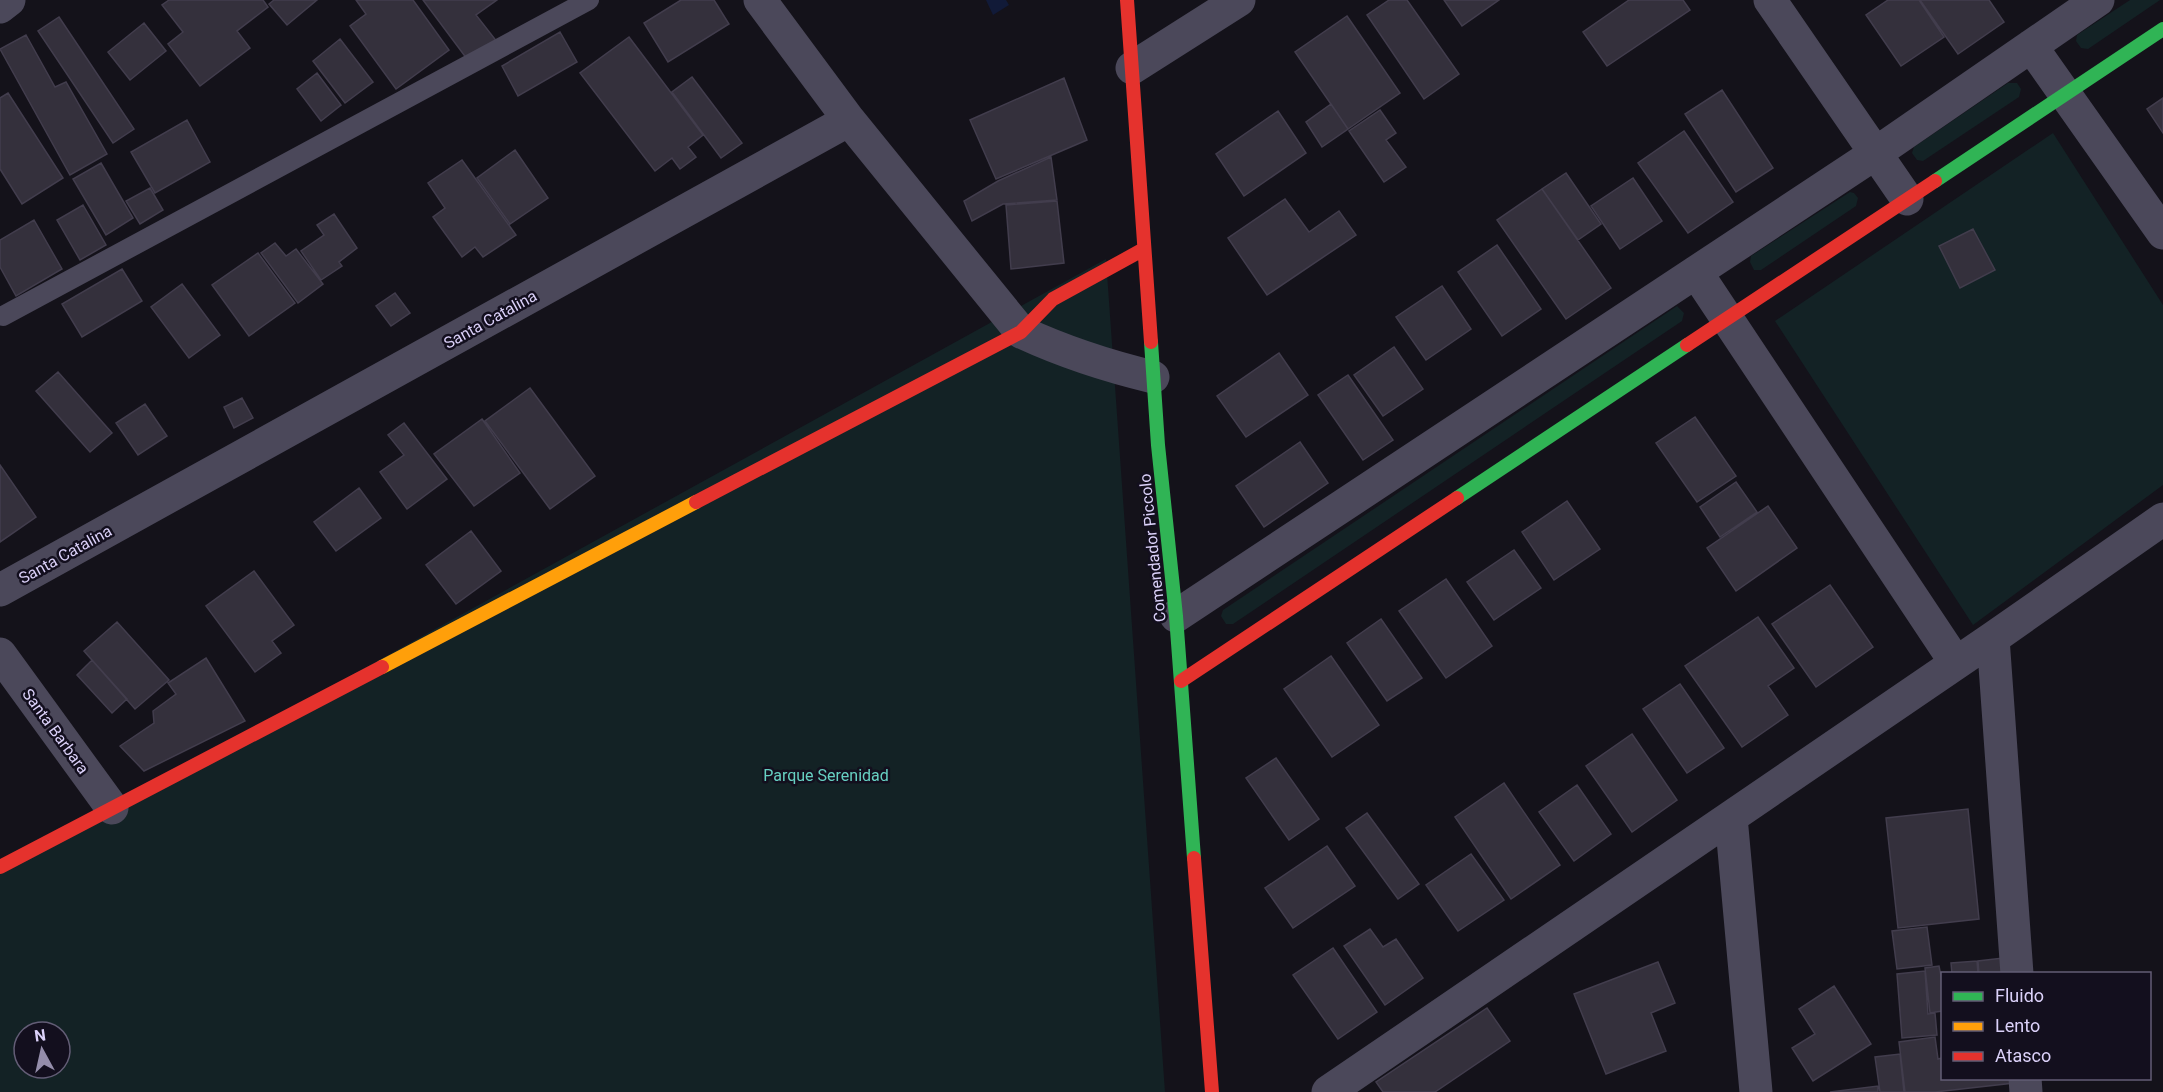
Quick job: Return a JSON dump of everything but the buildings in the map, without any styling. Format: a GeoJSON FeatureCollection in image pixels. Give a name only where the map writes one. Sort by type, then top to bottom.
{"type":"FeatureCollection","features":[{"type":"Feature","properties":{"kind":"street"},"geometry":{"type":"LineString","coordinates":[[0,7],[9,0]]}},
{"type":"Feature","properties":{"kind":"street"},"geometry":{"type":"LineString","coordinates":[[760,0],[849,120],[1021,332],[1056,349],[1108,366],[1153,377]]}},
{"type":"Feature","properties":{"kind":"street","name":"Comendador Piccolo"},"geometry":{"type":"LineString","coordinates":[[1127,0],[1158,446],[1176,616],[1212,1092]]}},
{"type":"Feature","properties":{"kind":"street"},"geometry":{"type":"LineString","coordinates":[[1132,68],[1239,0]]}},
{"type":"Feature","properties":{"kind":"street"},"geometry":{"type":"LineString","coordinates":[[1770,0],[1907,199]]}},
{"type":"Feature","properties":{"kind":"street"},"geometry":{"type":"LineString","coordinates":[[1176,616],[1876,153],[2098,0]]}},
{"type":"Feature","properties":{"kind":"street"},"geometry":{"type":"LineString","coordinates":[[1181,681],[2163,29]]}},
{"type":"Feature","properties":{"kind":"street"},"geometry":{"type":"LineString","coordinates":[[2031,46],[2163,233]]}},
{"type":"Feature","properties":{"kind":"street","name":"Santa Catalina"},"geometry":{"type":"LineString","coordinates":[[0,590],[849,120]]}},
{"type":"Feature","properties":{"kind":"street"},"geometry":{"type":"LineString","coordinates":[[0,867],[1021,332],[1053,299],[1144,249]]}},
{"type":"Feature","properties":{"kind":"street"},"geometry":{"type":"LineString","coordinates":[[1696,272],[1956,663]]}},
{"type":"Feature","properties":{"kind":"street"},"geometry":{"type":"LineString","coordinates":[[1328,1092],[1993,638],[2163,519]]}},
{"type":"Feature","properties":{"kind":"street"},"geometry":{"type":"LineString","coordinates":[[1993,638],[2017,972]]}},
{"type":"Feature","properties":{"kind":"street","name":"Santa Barbara"},"geometry":{"type":"LineString","coordinates":[[0,654],[112,808]]}},
{"type":"Feature","properties":{"kind":"street"},"geometry":{"type":"LineString","coordinates":[[1731,817],[1756,1092]]}},
{"type":"Feature","properties":{"kind":"lane"},"geometry":{"type":"LineString","coordinates":[[3,316],[589,0]]}},
{"type":"Feature","properties":{"kind":"green space"},"geometry":{"type":"Polygon","coordinates":[[[2130,0],[2160,0],[2088,49],[2081,48],[2076,41],[2077,35],[2130,0]]]}},
{"type":"Feature","properties":{"kind":"green space"},"geometry":{"type":"Polygon","coordinates":[[[2008,83],[2017,83],[2021,89],[2019,97],[1923,161],[1917,160],[1912,153],[1914,147],[2008,83]]]}},
{"type":"Feature","properties":{"kind":"green space"},"geometry":{"type":"Polygon","coordinates":[[[2053,133],[2163,305],[2163,485],[1973,625],[1775,321],[2053,133]]]}},
{"type":"Feature","properties":{"kind":"green space"},"geometry":{"type":"Polygon","coordinates":[[[1850,192],[1858,198],[1856,206],[1761,270],[1754,270],[1750,262],[1751,256],[1850,192]]]}},
{"type":"Feature","properties":{"kind":"green space","name":"Parque Serenidad"},"geometry":{"type":"Polygon","coordinates":[[[1106,259],[1165,1092],[0,1092],[0,869],[1106,259]]]}},
{"type":"Feature","properties":{"kind":"green space"},"geometry":{"type":"Polygon","coordinates":[[[1677,306],[1684,313],[1682,321],[1233,624],[1226,624],[1221,616],[1223,610],[1677,306]]]}},
{"type":"Feature","properties":{"kind":"water"},"geometry":{"type":"Polygon","coordinates":[[[986,0],[1006,0],[1009,5],[993,15],[986,0]]]}},
{"type":"Feature","properties":{"kind":"traffic: fast"},"geometry":{"type":"LineString","coordinates":[[1935,181],[2163,29]]}},
{"type":"Feature","properties":{"kind":"traffic: fast"},"geometry":{"type":"LineString","coordinates":[[1151,342],[1158,445],[1176,616],[1194,858]]}},
{"type":"Feature","properties":{"kind":"traffic: fast"},"geometry":{"type":"LineString","coordinates":[[1457,498],[1687,345]]}},
{"type":"Feature","properties":{"kind":"traffic: slow"},"geometry":{"type":"LineString","coordinates":[[382,667],[696,502]]}},
{"type":"Feature","properties":{"kind":"traffic: jam"},"geometry":{"type":"LineString","coordinates":[[1127,0],[1151,342]]}},
{"type":"Feature","properties":{"kind":"traffic: jam"},"geometry":{"type":"LineString","coordinates":[[1687,345],[1935,181]]}},
{"type":"Feature","properties":{"kind":"traffic: jam"},"geometry":{"type":"LineString","coordinates":[[696,502],[1021,332],[1053,299],[1144,249]]}},
{"type":"Feature","properties":{"kind":"traffic: jam"},"geometry":{"type":"LineString","coordinates":[[1181,681],[1457,498]]}},
{"type":"Feature","properties":{"kind":"traffic: jam"},"geometry":{"type":"LineString","coordinates":[[0,867],[382,667]]}},
{"type":"Feature","properties":{"kind":"traffic: jam"},"geometry":{"type":"LineString","coordinates":[[1194,858],[1212,1092]]}}]}
